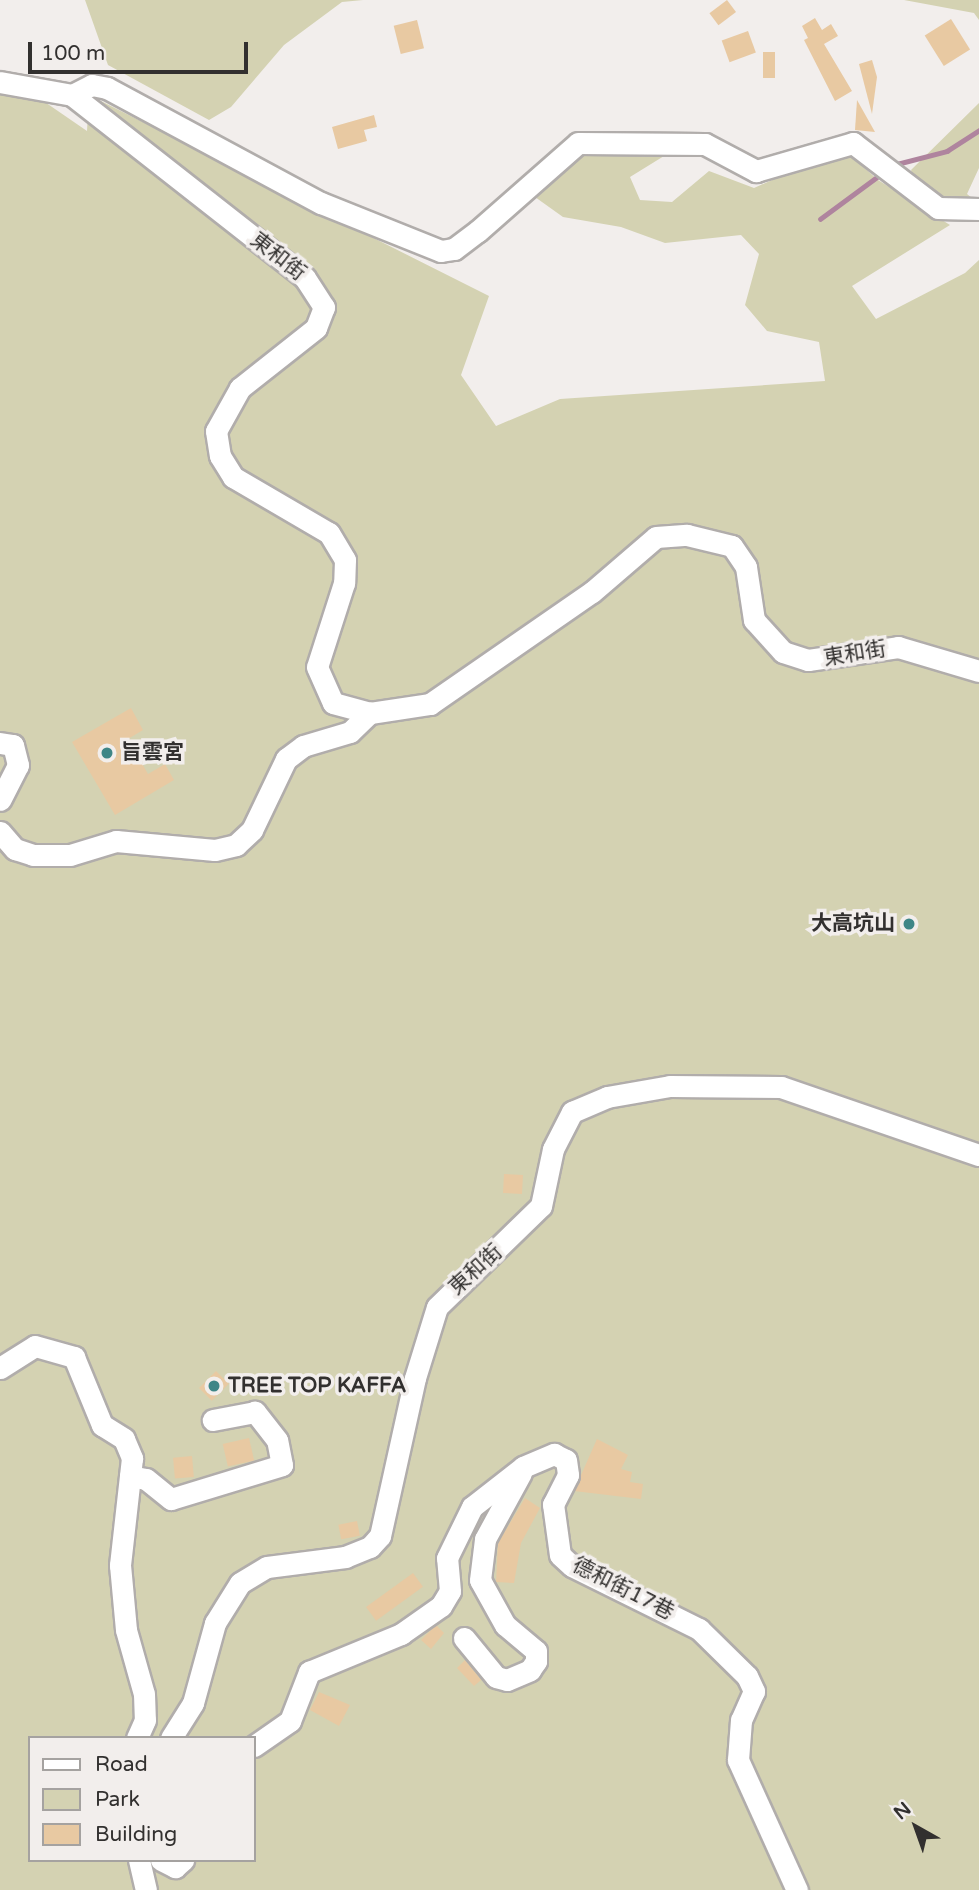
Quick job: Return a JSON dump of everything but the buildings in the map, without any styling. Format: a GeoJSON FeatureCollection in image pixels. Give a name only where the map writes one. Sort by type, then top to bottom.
{"type":"FeatureCollection","features":[{"type":"Feature","properties":{"kind":"street"},"geometry":{"type":"LineString","coordinates":[[0,82],[72,95],[92,85],[107,88],[321,203],[440,251],[454,249],[478,231],[579,143],[695,142],[729,154],[756,172],[853,144],[938,208],[979,209]]}},
{"type":"Feature","properties":{"kind":"street","name":"東和街"},"geometry":{"type":"LineString","coordinates":[[72,95],[315,287],[323,318],[240,388],[216,430],[220,456],[233,477],[329,533],[345,560],[344,583],[317,667],[333,703],[370,713],[430,704],[592,592],[656,537],[687,535],[732,545],[746,567],[754,620],[783,652],[808,660],[898,647],[979,671]]}},
{"type":"Feature","properties":{"kind":"street"},"geometry":{"type":"LineString","coordinates":[[0,832],[15,849],[33,855],[69,855],[116,841],[215,850],[236,845],[252,830],[286,760],[303,746],[350,732],[370,713]]}},
{"type":"Feature","properties":{"kind":"street"},"geometry":{"type":"LineString","coordinates":[[0,743],[13,745],[18,753],[0,800]]}},
{"type":"Feature","properties":{"kind":"street","name":"東和街"},"geometry":{"type":"LineString","coordinates":[[173,1736],[193,1703],[215,1623],[240,1583],[267,1567],[345,1558],[370,1547],[380,1536],[415,1378],[437,1307],[541,1206],[553,1149],[572,1112],[607,1097],[670,1086],[780,1087],[979,1155]]}},
{"type":"Feature","properties":{"kind":"street"},"geometry":{"type":"LineString","coordinates":[[0,1368],[35,1346],[74,1357],[102,1425],[124,1439],[132,1458],[120,1565],[126,1630],[144,1694],[145,1720],[138,1736]]}},
{"type":"Feature","properties":{"kind":"street"},"geometry":{"type":"LineString","coordinates":[[130,1476],[146,1479],[171,1499],[282,1465],[277,1440],[255,1412],[213,1420]]}},
{"type":"Feature","properties":{"kind":"street","name":"德和街17巷"},"geometry":{"type":"LineString","coordinates":[[256,1745],[290,1721],[309,1672],[401,1633],[441,1606],[450,1591],[447,1558],[456,1534],[472,1507],[523,1468],[554,1454],[566,1460],[568,1475],[553,1504],[554,1537],[572,1566],[699,1629],[747,1676],[754,1691],[741,1720],[738,1760],[797,1890]]}},
{"type":"Feature","properties":{"kind":"street"},"geometry":{"type":"LineString","coordinates":[[464,1638],[496,1677],[507,1679],[530,1670],[536,1661],[536,1651],[505,1625],[480,1580],[485,1539],[523,1468]]}},
{"type":"Feature","properties":{"kind":"street"},"geometry":{"type":"LineString","coordinates":[[139,1862],[146,1890]]}},
{"type":"Feature","properties":{"kind":"street"},"geometry":{"type":"LineString","coordinates":[[165,1862],[175,1867],[181,1862]]}},
{"type":"Feature","properties":{"kind":"green space"},"geometry":{"type":"Polygon","coordinates":[[[85,0],[363,0],[342,2],[284,45],[231,107],[209,120],[108,65],[85,0]]]}},
{"type":"Feature","properties":{"kind":"green space"},"geometry":{"type":"Polygon","coordinates":[[[904,0],[979,0],[979,20],[974,13],[904,0]]]}},
{"type":"Feature","properties":{"kind":"green space"},"geometry":{"type":"Polygon","coordinates":[[[0,90],[39,98],[87,131],[89,95],[489,296],[461,375],[496,426],[560,399],[825,381],[819,342],[767,331],[745,305],[759,254],[741,235],[665,243],[621,227],[563,217],[528,192],[589,148],[653,146],[664,156],[630,177],[640,200],[672,202],[709,171],[754,188],[843,149],[878,180],[950,225],[852,286],[876,319],[965,273],[979,260],[979,1890],[0,1890],[0,90]]]}},
{"type":"Feature","properties":{"kind":"green space"},"geometry":{"type":"Polygon","coordinates":[[[979,103],[979,168],[967,194],[977,202],[963,214],[920,194],[911,170],[979,103]]]}},
{"type":"Feature","properties":{"kind":"waterway"},"geometry":{"type":"LineString","coordinates":[[893,165],[947,151],[979,130]]}},
{"type":"Feature","properties":{"kind":"waterway"},"geometry":{"type":"LineString","coordinates":[[820,219],[877,177]]}},
{"type":"Feature","properties":{"kind":"place","name":"旨雲宮"},"geometry":{"type":"Point","coordinates":[107,753]}},
{"type":"Feature","properties":{"kind":"place","name":"大高坑山"},"geometry":{"type":"Point","coordinates":[909,924]}},
{"type":"Feature","properties":{"kind":"place","name":"TREE TOP KAFFA"},"geometry":{"type":"Point","coordinates":[214,1386]}}]}
